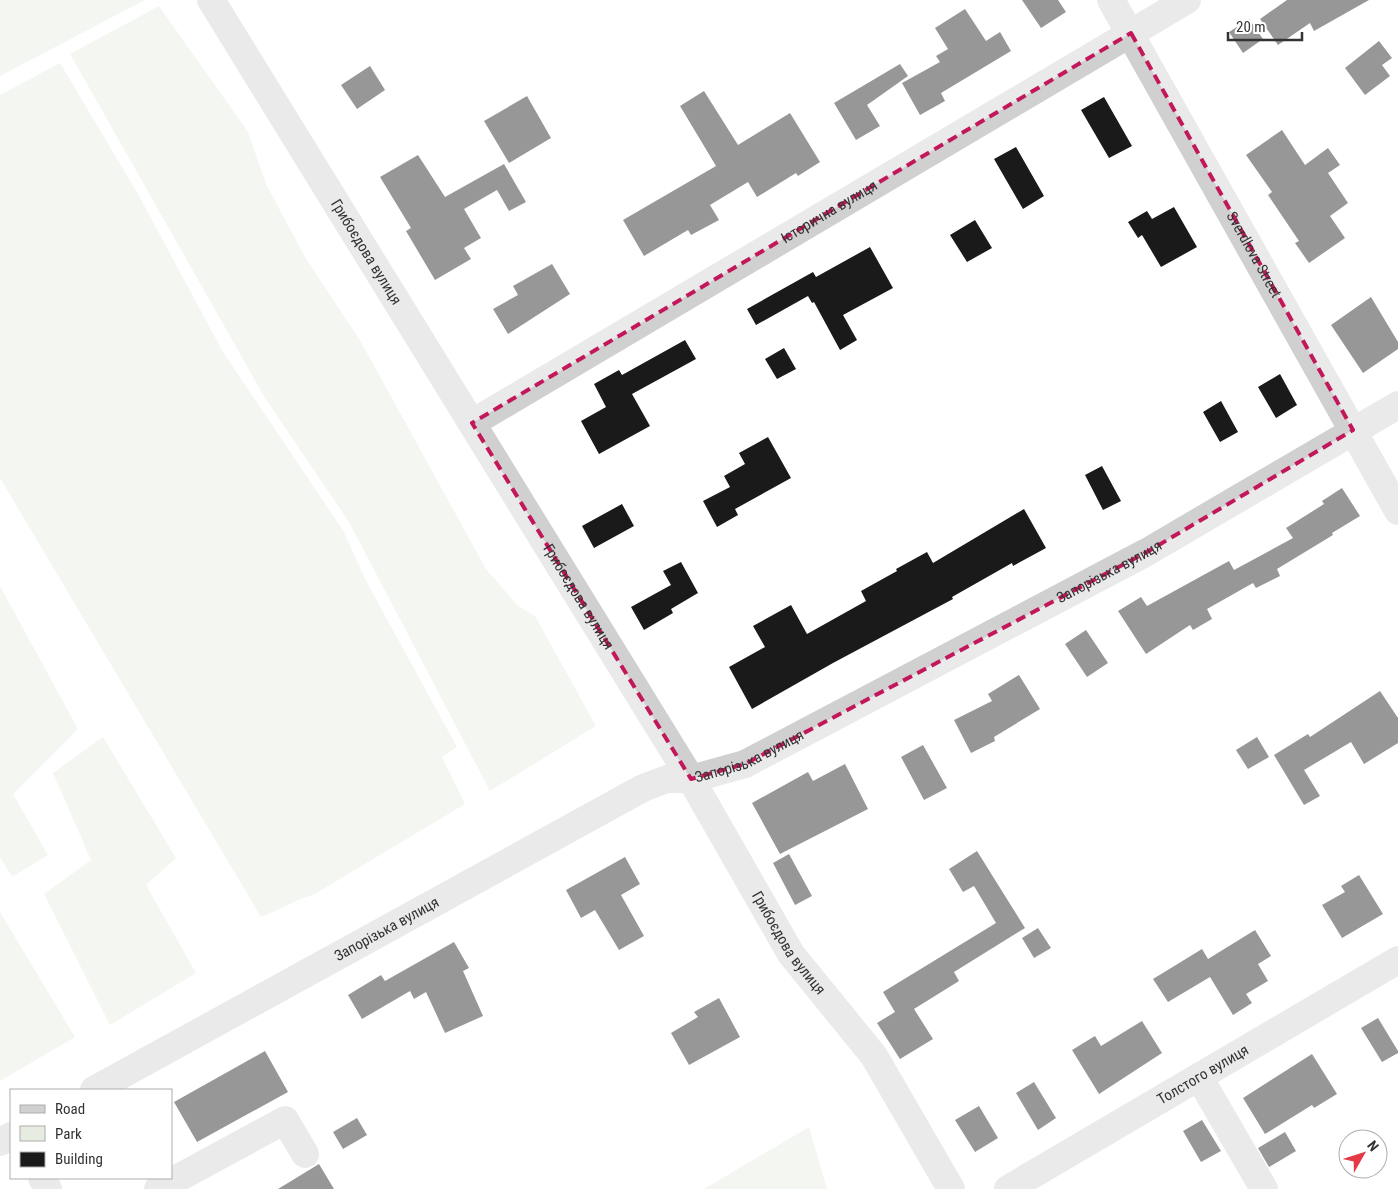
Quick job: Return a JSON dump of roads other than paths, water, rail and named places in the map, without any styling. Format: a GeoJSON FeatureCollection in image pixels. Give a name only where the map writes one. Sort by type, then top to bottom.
{"type":"FeatureCollection","features":[{"type":"Feature","properties":{"kind":"street","name":"Грибоєдова вулиця"},"geometry":{"type":"LineString","coordinates":[[211,0],[691,779],[791,954],[874,1056],[951,1189]]}},
{"type":"Feature","properties":{"kind":"street","name":"Sverdlova Street"},"geometry":{"type":"LineString","coordinates":[[1111,0],[1398,511]]}},
{"type":"Feature","properties":{"kind":"street","name":"Історична вулиця"},"geometry":{"type":"LineString","coordinates":[[472,423],[1187,0]]}},
{"type":"Feature","properties":{"kind":"street","name":"Запорізька вулиця"},"geometry":{"type":"LineString","coordinates":[[96,1089],[643,788],[668,779],[691,779],[745,764],[1130,561],[1398,405]]}},
{"type":"Feature","properties":{"kind":"street","name":"Толстого вулиця"},"geometry":{"type":"LineString","coordinates":[[1008,1189],[1398,960]]}},
{"type":"Feature","properties":{"kind":"street"},"geometry":{"type":"LineString","coordinates":[[1199,1077],[1264,1189]]}},
{"type":"Feature","properties":{"kind":"street"},"geometry":{"type":"LineString","coordinates":[[158,1189],[285,1120],[305,1154]]}}]}
